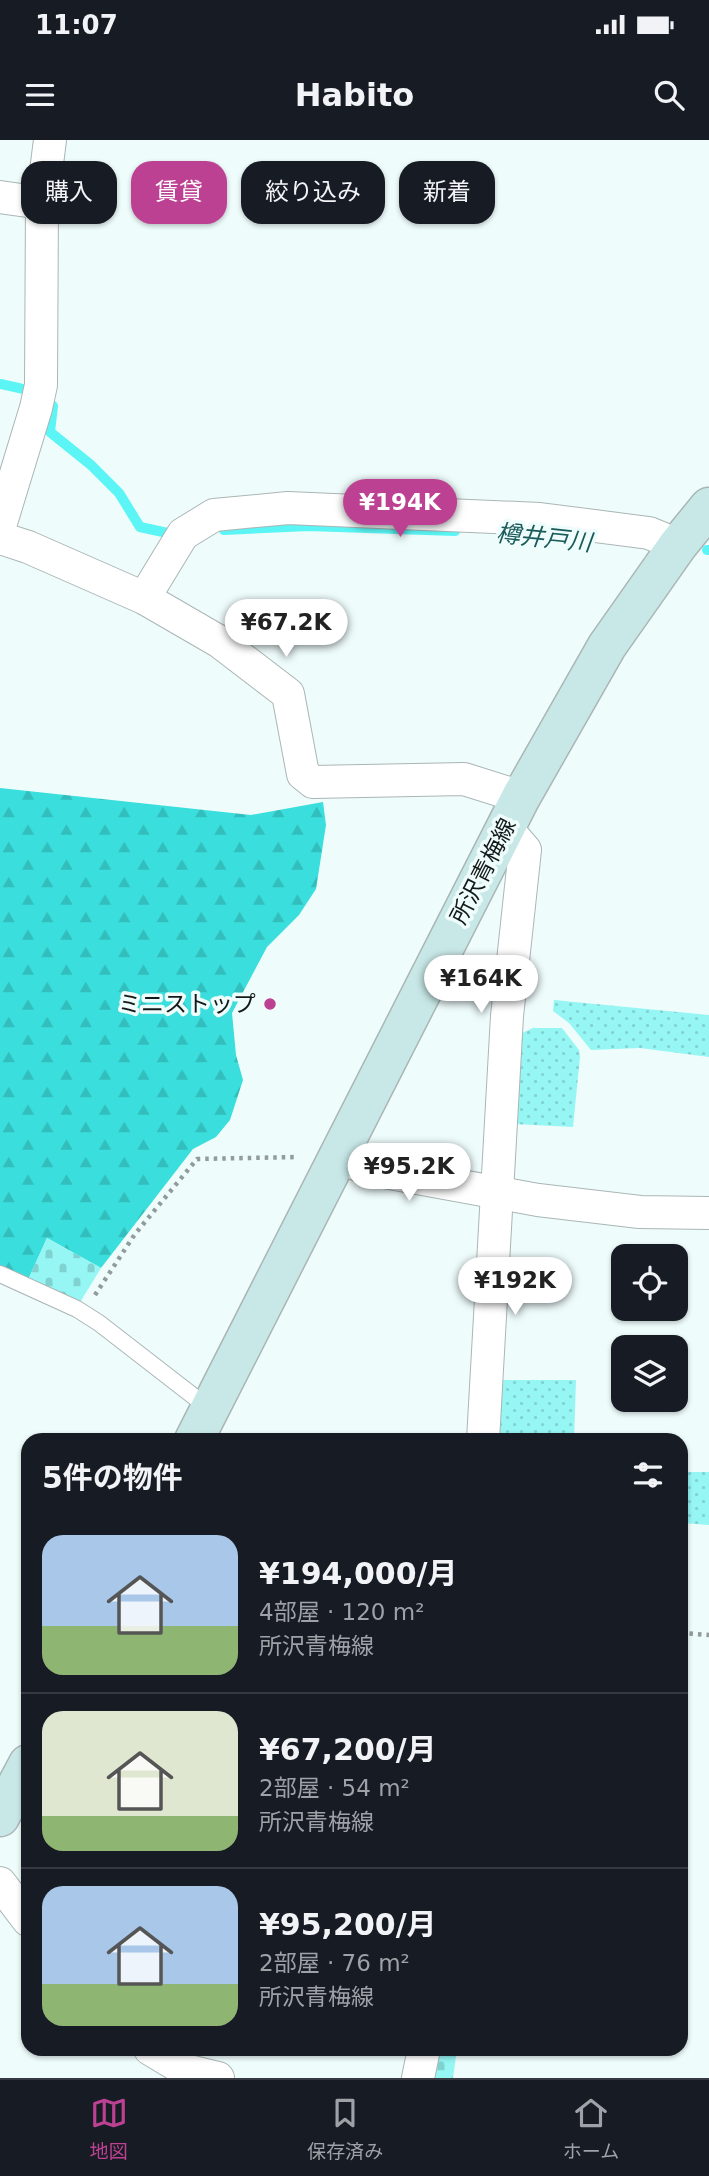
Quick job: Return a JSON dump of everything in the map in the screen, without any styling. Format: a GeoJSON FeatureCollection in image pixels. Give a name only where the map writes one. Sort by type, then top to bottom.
{"type":"FeatureCollection","features":[{"type":"Feature","properties":{"kind":"main road","name":"所沢青梅線"},"geometry":{"type":"LineString","coordinates":[[202,1425],[513,812],[607,646],[678,545],[709,507]]}},
{"type":"Feature","properties":{"kind":"main road"},"geometry":{"type":"LineString","coordinates":[[0,1817],[21,1777]]}},
{"type":"Feature","properties":{"kind":"street"},"geometry":{"type":"LineString","coordinates":[[47,161],[50,140]]}},
{"type":"Feature","properties":{"kind":"street"},"geometry":{"type":"LineString","coordinates":[[0,197],[21,200]]}},
{"type":"Feature","properties":{"kind":"street"},"geometry":{"type":"LineString","coordinates":[[0,526],[38,396],[42,224]]}},
{"type":"Feature","properties":{"kind":"street"},"geometry":{"type":"LineString","coordinates":[[144,598],[183,534],[214,515],[288,508],[540,519],[649,533],[678,545]]}},
{"type":"Feature","properties":{"kind":"street"},"geometry":{"type":"LineString","coordinates":[[0,538],[28,547],[144,598],[220,642],[288,694],[303,774],[313,782],[464,779],[513,812],[526,850],[507,1016],[482,1433]]}},
{"type":"Feature","properties":{"kind":"street"},"geometry":{"type":"LineString","coordinates":[[339,1157],[368,1169],[538,1200],[640,1212],[709,1213]]}},
{"type":"Feature","properties":{"kind":"street"},"geometry":{"type":"LineString","coordinates":[[0,1883],[21,1911]]}},
{"type":"Feature","properties":{"kind":"street"},"geometry":{"type":"LineString","coordinates":[[160,2056],[184,2074],[218,2078]]}},
{"type":"Feature","properties":{"kind":"street"},"geometry":{"type":"LineString","coordinates":[[418,2078],[423,2056]]}},
{"type":"Feature","properties":{"kind":"lane"},"geometry":{"type":"LineString","coordinates":[[0,1274],[83,1313],[202,1425]]}},
{"type":"Feature","properties":{"kind":"path"},"geometry":{"type":"LineString","coordinates":[[83,1313],[135,1234],[197,1159],[339,1157]]}},
{"type":"Feature","properties":{"kind":"path"},"geometry":{"type":"LineString","coordinates":[[688,1633],[709,1634]]}},
{"type":"Feature","properties":{"kind":"green space"},"geometry":{"type":"Polygon","coordinates":[[[0,788],[251,815],[323,802],[326,825],[316,889],[299,915],[267,947],[232,1013],[236,1055],[243,1080],[230,1120],[216,1137],[193,1149],[101,1268],[47,1238],[28,1280],[0,1275],[0,788]]]}},
{"type":"Feature","properties":{"kind":"green space"},"geometry":{"type":"Polygon","coordinates":[[[554,1000],[709,1015],[709,1057],[640,1048],[591,1050],[569,1023],[553,1011],[554,1000]]]}},
{"type":"Feature","properties":{"kind":"green space"},"geometry":{"type":"Polygon","coordinates":[[[533,1028],[562,1028],[579,1050],[573,1127],[514,1124],[522,1033],[533,1028]]]}},
{"type":"Feature","properties":{"kind":"green space"},"geometry":{"type":"Polygon","coordinates":[[[47,1238],[101,1268],[79,1304],[28,1280],[47,1238]]]}},
{"type":"Feature","properties":{"kind":"green space"},"geometry":{"type":"Polygon","coordinates":[[[497,1380],[576,1380],[574,1433],[496,1433],[497,1380]]]}},
{"type":"Feature","properties":{"kind":"green space"},"geometry":{"type":"Polygon","coordinates":[[[688,1472],[709,1472],[709,1525],[688,1524],[688,1472]]]}},
{"type":"Feature","properties":{"kind":"green space"},"geometry":{"type":"Polygon","coordinates":[[[428,2056],[456,2056],[453,2078],[424,2078],[428,2056]]]}},
{"type":"Feature","properties":{"kind":"waterway","name":"樽井戸川"},"geometry":{"type":"LineString","coordinates":[[0,384],[29,391],[48,401],[53,406],[50,432],[91,465],[119,493],[140,527],[172,534]]}},
{"type":"Feature","properties":{"kind":"waterway","name":"樽井戸川"},"geometry":{"type":"LineString","coordinates":[[224,530],[308,526],[455,531]]}},
{"type":"Feature","properties":{"kind":"waterway","name":"樽井戸川"},"geometry":{"type":"LineString","coordinates":[[515,533],[563,538]]}},
{"type":"Feature","properties":{"kind":"place","name":"ミニストップ"},"geometry":{"type":"Point","coordinates":[270,1004]}}]}
